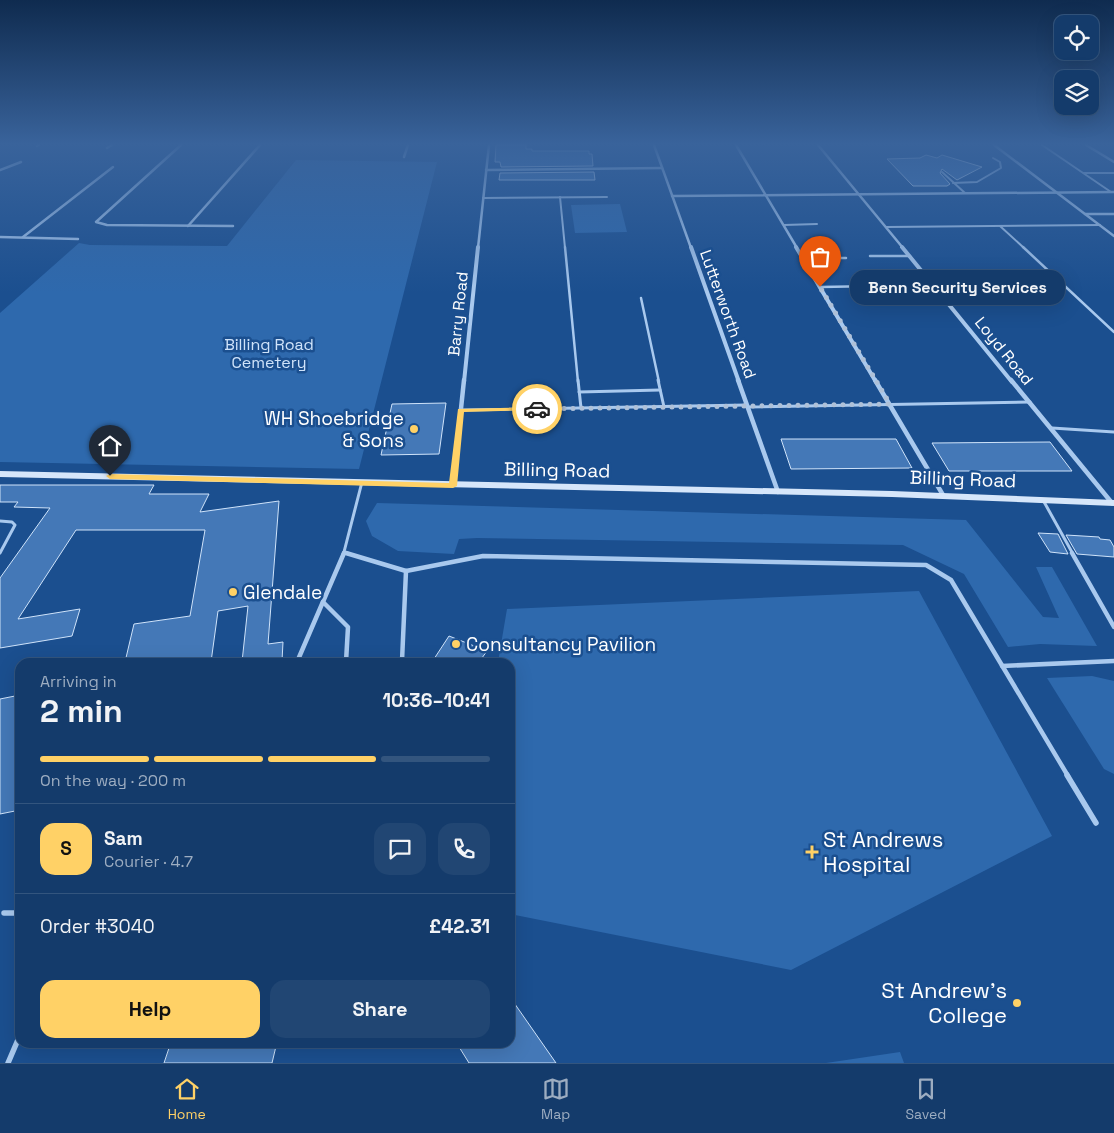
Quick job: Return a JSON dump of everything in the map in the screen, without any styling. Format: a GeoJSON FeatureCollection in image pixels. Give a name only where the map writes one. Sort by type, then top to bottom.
{"type":"FeatureCollection","features":[{"type":"Feature","properties":{"kind":"street"},"geometry":{"type":"LineString","coordinates":[[24,237],[78,195]]}},
{"type":"Feature","properties":{"kind":"street"},"geometry":{"type":"LineString","coordinates":[[126,195],[96,222],[107,225],[233,226]]}},
{"type":"Feature","properties":{"kind":"street"},"geometry":{"type":"LineString","coordinates":[[188,226],[216,195]]}},
{"type":"Feature","properties":{"kind":"street","name":"Barry Road"},"geometry":{"type":"LineString","coordinates":[[453,486],[483,195]]}},
{"type":"Feature","properties":{"kind":"street"},"geometry":{"type":"LineString","coordinates":[[672,196],[831,195]]}},
{"type":"Feature","properties":{"kind":"street","name":"Loyd Road"},"geometry":{"type":"LineString","coordinates":[[859,195],[1113,504]]}},
{"type":"Feature","properties":{"kind":"street"},"geometry":{"type":"LineString","coordinates":[[1059,195],[1114,236]]}},
{"type":"Feature","properties":{"kind":"street","name":"Lutterworth Road"},"geometry":{"type":"LineString","coordinates":[[672,196],[778,492]]}},
{"type":"Feature","properties":{"kind":"street"},"geometry":{"type":"LineString","coordinates":[[766,196],[943,496]]}},
{"type":"Feature","properties":{"kind":"street"},"geometry":{"type":"LineString","coordinates":[[1085,214],[1114,214]]}},
{"type":"Feature","properties":{"kind":"street"},"geometry":{"type":"LineString","coordinates":[[0,237],[78,238]]}},
{"type":"Feature","properties":{"kind":"street","name":"Billing Road"},"geometry":{"type":"LineString","coordinates":[[0,474],[943,496],[1042,499],[1113,504]]}},
{"type":"Feature","properties":{"kind":"lane"},"geometry":{"type":"LineString","coordinates":[[560,197],[581,408]]}},
{"type":"Feature","properties":{"kind":"lane"},"geometry":{"type":"LineString","coordinates":[[483,198],[607,197]]}},
{"type":"Feature","properties":{"kind":"lane"},"geometry":{"type":"LineString","coordinates":[[784,225],[817,224]]}},
{"type":"Feature","properties":{"kind":"lane"},"geometry":{"type":"LineString","coordinates":[[886,227],[1100,225]]}},
{"type":"Feature","properties":{"kind":"lane"},"geometry":{"type":"LineString","coordinates":[[1000,226],[1114,332]]}},
{"type":"Feature","properties":{"kind":"lane"},"geometry":{"type":"LineString","coordinates":[[870,256],[910,256]]}},
{"type":"Feature","properties":{"kind":"lane"},"geometry":{"type":"LineString","coordinates":[[804,258],[846,258]]}},
{"type":"Feature","properties":{"kind":"lane"},"geometry":{"type":"LineString","coordinates":[[820,287],[934,285]]}},
{"type":"Feature","properties":{"kind":"lane"},"geometry":{"type":"LineString","coordinates":[[641,298],[664,407]]}},
{"type":"Feature","properties":{"kind":"lane"},"geometry":{"type":"LineString","coordinates":[[579,392],[660,390]]}},
{"type":"Feature","properties":{"kind":"lane"},"geometry":{"type":"LineString","coordinates":[[461,410],[1030,402]]}},
{"type":"Feature","properties":{"kind":"lane"},"geometry":{"type":"LineString","coordinates":[[1052,428],[1114,432]]}},
{"type":"Feature","properties":{"kind":"lane"},"geometry":{"type":"LineString","coordinates":[[299,658],[344,552],[362,482]]}},
{"type":"Feature","properties":{"kind":"lane"},"geometry":{"type":"LineString","coordinates":[[1042,499],[1114,627]]}},
{"type":"Feature","properties":{"kind":"lane"},"geometry":{"type":"LineString","coordinates":[[0,521],[12,522],[15,525],[0,552]]}},
{"type":"Feature","properties":{"kind":"lane"},"geometry":{"type":"LineString","coordinates":[[344,552],[406,571],[482,556],[926,565],[951,580],[1096,823]]}},
{"type":"Feature","properties":{"kind":"lane"},"geometry":{"type":"LineString","coordinates":[[402,658],[406,571]]}},
{"type":"Feature","properties":{"kind":"lane"},"geometry":{"type":"LineString","coordinates":[[323,602],[348,627],[346,658]]}},
{"type":"Feature","properties":{"kind":"lane"},"geometry":{"type":"LineString","coordinates":[[1002,666],[1114,662]]}},
{"type":"Feature","properties":{"kind":"lane"},"geometry":{"type":"LineString","coordinates":[[4,913],[15,913]]}},
{"type":"Feature","properties":{"kind":"lane"},"geometry":{"type":"LineString","coordinates":[[8,1063],[15,1047]]}},
{"type":"Feature","properties":{"kind":"green space","name":"Billing Road Cemetery"},"geometry":{"type":"Polygon","coordinates":[[[268,195],[429,195],[359,469],[0,462],[0,313],[79,243],[90,245],[227,246],[268,195]]]}},
{"type":"Feature","properties":{"kind":"green space"},"geometry":{"type":"Polygon","coordinates":[[[620,204],[627,232],[575,233],[571,205],[620,204]]]}},
{"type":"Feature","properties":{"kind":"green space"},"geometry":{"type":"Polygon","coordinates":[[[377,503],[966,520],[1043,617],[1059,618],[1036,567],[1052,567],[1097,646],[1040,644],[1008,647],[964,574],[903,545],[477,538],[459,539],[454,554],[398,551],[372,536],[366,521],[377,503]]]}},
{"type":"Feature","properties":{"kind":"green space"},"geometry":{"type":"Polygon","coordinates":[[[919,591],[1052,836],[791,970],[515,915],[515,658],[499,658],[507,609],[919,591]]]}},
{"type":"Feature","properties":{"kind":"green space"},"geometry":{"type":"Polygon","coordinates":[[[1092,676],[1114,681],[1114,774],[1104,769],[1047,678],[1092,676]]]}},
{"type":"Feature","properties":{"kind":"green space"},"geometry":{"type":"Polygon","coordinates":[[[900,1052],[904,1063],[826,1063],[900,1052]]]}},
{"type":"Feature","properties":{"kind":"building","name":"WH Shoebridge & Sons"},"geometry":{"type":"Polygon","coordinates":[[[446,403],[439,454],[381,455],[392,404],[446,403]]]}},
{"type":"Feature","properties":{"kind":"building"},"geometry":{"type":"Polygon","coordinates":[[[781,439],[896,439],[912,468],[791,469],[781,439]]]}},
{"type":"Feature","properties":{"kind":"building"},"geometry":{"type":"Polygon","coordinates":[[[1050,442],[1072,471],[949,471],[932,443],[1050,442]]]}},
{"type":"Feature","properties":{"kind":"building"},"geometry":{"type":"Polygon","coordinates":[[[0,485],[154,485],[149,494],[209,494],[200,512],[279,501],[268,644],[283,642],[282,658],[242,658],[248,606],[218,611],[212,658],[126,658],[134,624],[190,616],[205,530],[76,530],[18,619],[80,609],[72,636],[0,648],[0,578],[50,508],[14,507],[18,502],[0,502],[0,485]]]}},
{"type":"Feature","properties":{"kind":"building"},"geometry":{"type":"Polygon","coordinates":[[[1038,533],[1058,534],[1068,554],[1050,552],[1038,533]]]}},
{"type":"Feature","properties":{"kind":"building"},"geometry":{"type":"Polygon","coordinates":[[[1066,535],[1099,537],[1100,539],[1110,540],[1114,547],[1114,557],[1077,554],[1066,535]]]}},
{"type":"Feature","properties":{"kind":"building","name":"Consultancy Pavilion"},"geometry":{"type":"Polygon","coordinates":[[[449,636],[487,651],[482,658],[435,658],[449,636]]]}},
{"type":"Feature","properties":{"kind":"building"},"geometry":{"type":"Polygon","coordinates":[[[15,696],[15,811],[0,814],[0,699],[15,696]]]}},
{"type":"Feature","properties":{"kind":"building"},"geometry":{"type":"Polygon","coordinates":[[[515,1004],[556,1063],[469,1063],[460,1048],[515,1048],[515,1004]]]}},
{"type":"Feature","properties":{"kind":"building"},"geometry":{"type":"Polygon","coordinates":[[[169,1048],[276,1048],[272,1063],[164,1063],[169,1048]]]}},
{"type":"Feature","properties":{"kind":"way so far"},"geometry":{"type":"LineString","coordinates":[[537,409],[890,404],[820,287]]}},
{"type":"Feature","properties":{"kind":"place","name":"Benn Security Services"},"geometry":{"type":"Point","coordinates":[820,287]}},
{"type":"Feature","properties":{"kind":"place","name":"WH Shoebridge & Sons"},"geometry":{"type":"Point","coordinates":[414,429]}},
{"type":"Feature","properties":{"kind":"place","name":"Glendale"},"geometry":{"type":"Point","coordinates":[233,592]}},
{"type":"Feature","properties":{"kind":"place","name":"Consultancy Pavilion"},"geometry":{"type":"Point","coordinates":[456,644]}},
{"type":"Feature","properties":{"kind":"place","name":"St Andrews Hospital"},"geometry":{"type":"Point","coordinates":[812,852]}},
{"type":"Feature","properties":{"kind":"place","name":"St Andrew's College"},"geometry":{"type":"Point","coordinates":[1017,1003]}},
{"type":"Feature","properties":{"kind":"route"},"geometry":{"type":"LineString","coordinates":[[110,476],[453,486],[461,410],[537,409]]}}]}
